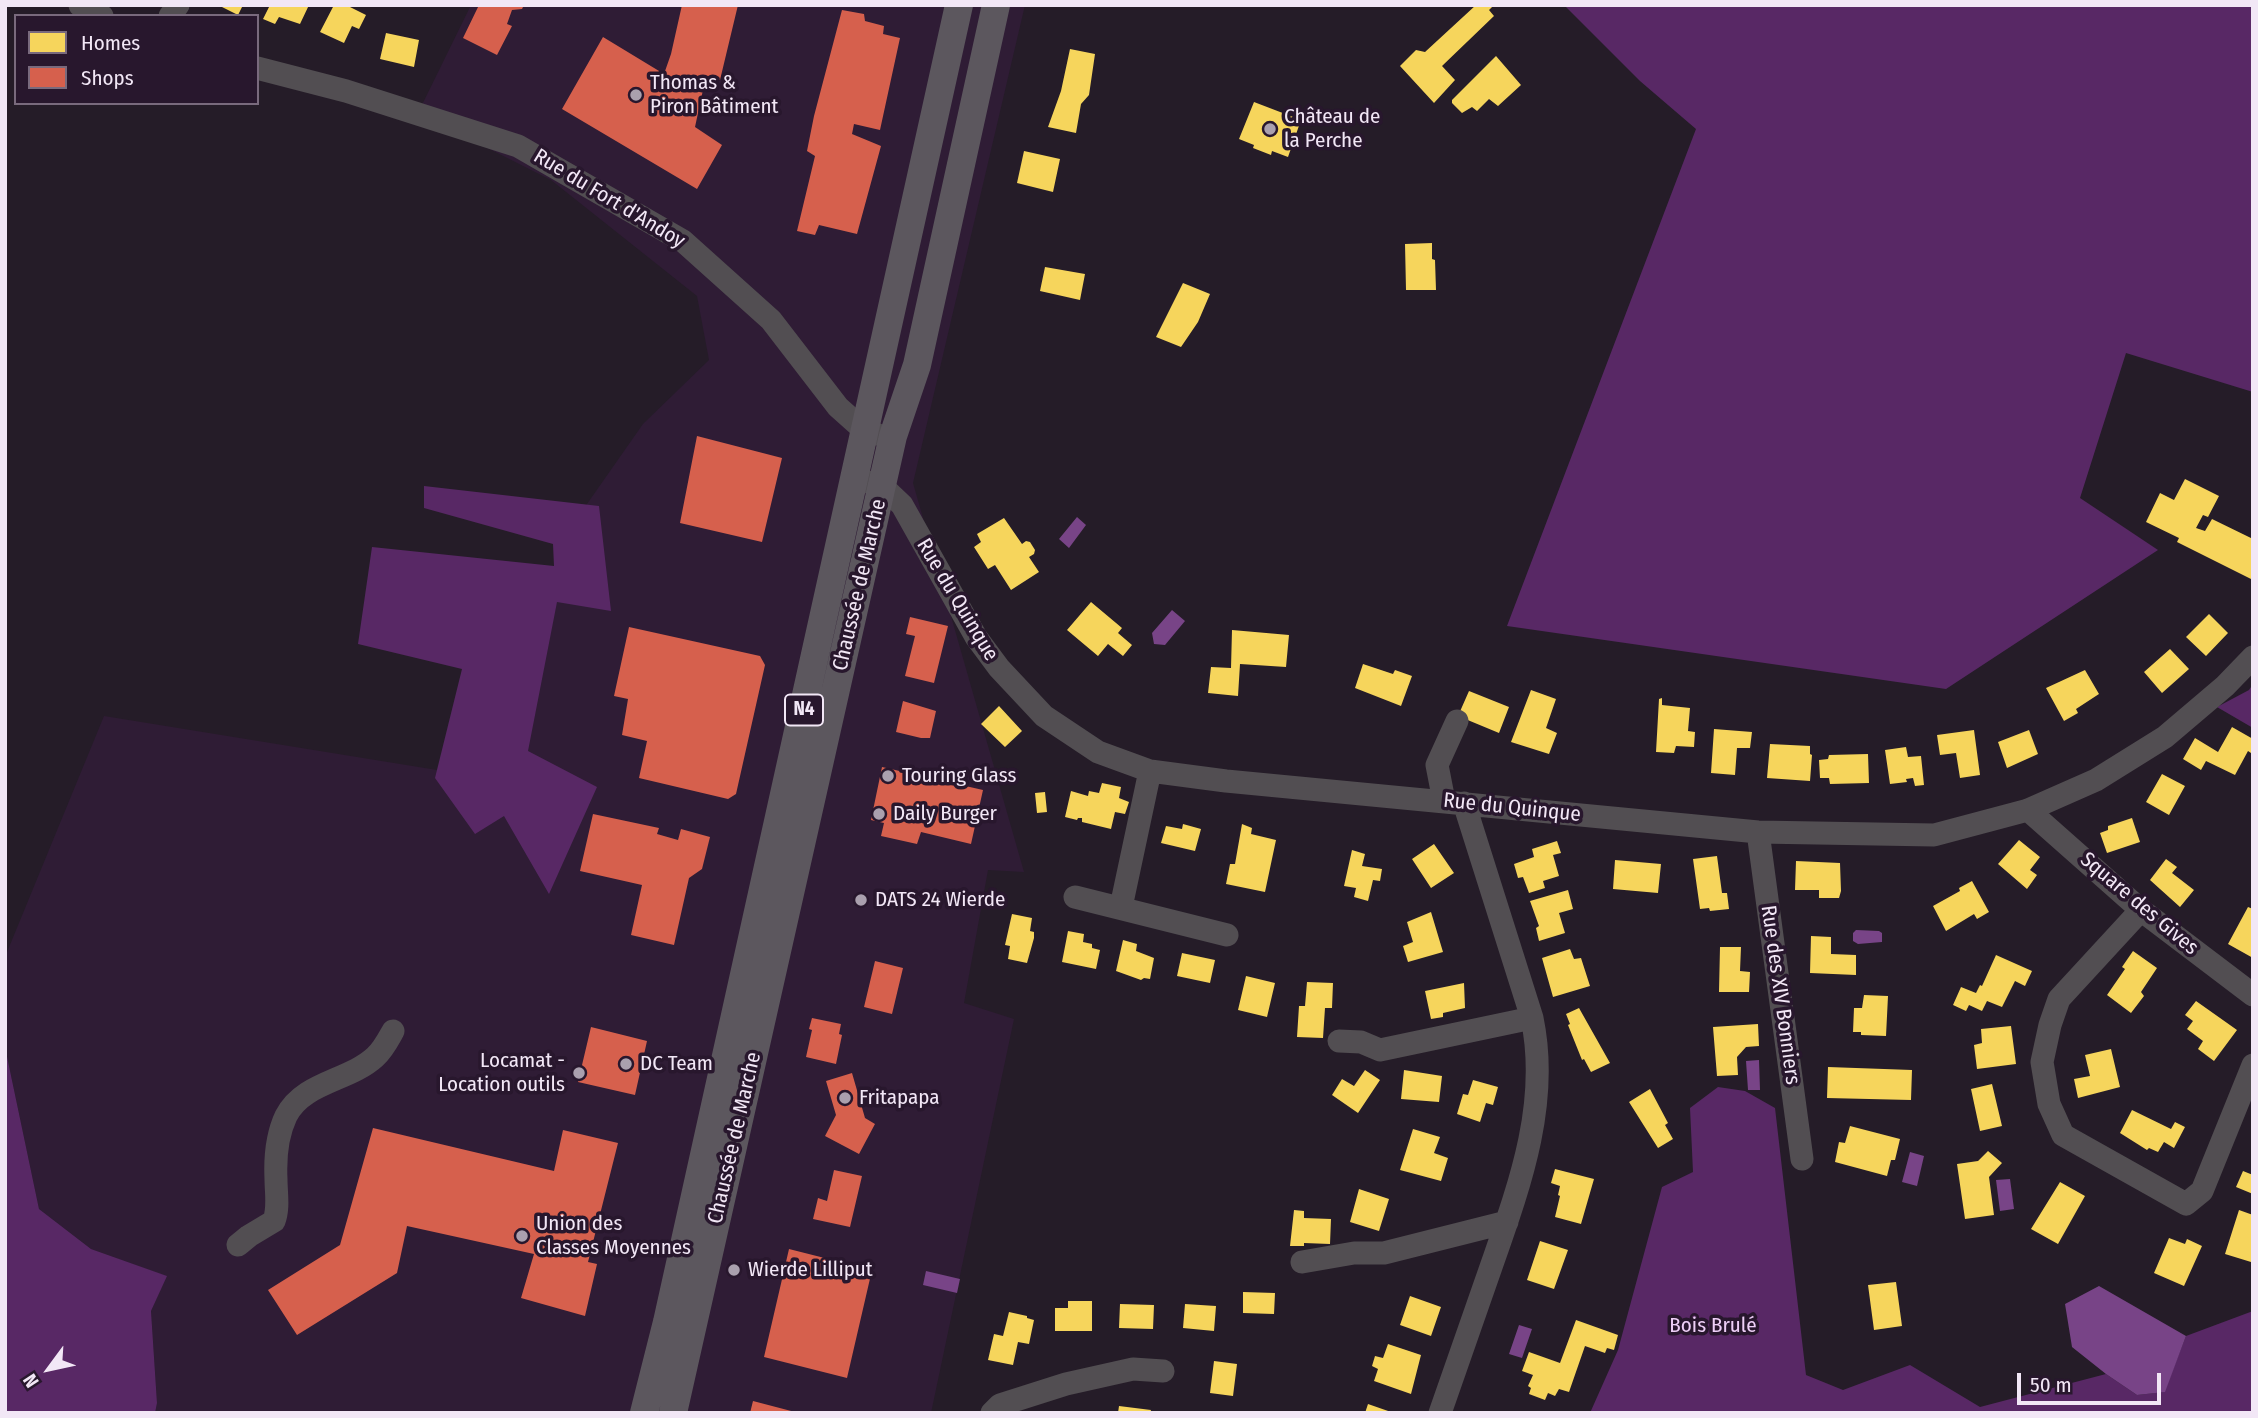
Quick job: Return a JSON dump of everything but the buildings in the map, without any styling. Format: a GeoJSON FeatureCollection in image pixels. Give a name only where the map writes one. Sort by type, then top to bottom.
{"type":"FeatureCollection","features":[{"type":"Feature","properties":{"kind":"main road","name":"Chaussée de Marche"},"geometry":{"type":"LineString","coordinates":[[644,1413],[667,1322],[959,5]]}},
{"type":"Feature","properties":{"kind":"main road","name":"Chaussée de Marche"},"geometry":{"type":"LineString","coordinates":[[673,1413],[893,436],[917,365],[996,5]]}},
{"type":"Feature","properties":{"kind":"street"},"geometry":{"type":"LineString","coordinates":[[80,5],[98,14]]}},
{"type":"Feature","properties":{"kind":"street","name":"Rue du Fort d'Andoy"},"geometry":{"type":"LineString","coordinates":[[259,69],[346,91],[519,146],[683,241],[771,320],[838,407],[866,432]]}},
{"type":"Feature","properties":{"kind":"street"},"geometry":{"type":"LineString","coordinates":[[866,432],[893,436]]}},
{"type":"Feature","properties":{"kind":"street"},"geometry":{"type":"LineString","coordinates":[[855,479],[882,486]]}},
{"type":"Feature","properties":{"kind":"street","name":"Rue du Quinque"},"geometry":{"type":"LineString","coordinates":[[882,486],[902,505],[976,637],[1023,697],[1044,716],[1098,752],[1150,771],[1226,781],[1758,832],[1934,835],[2028,810],[2096,780],[2165,737],[2225,686],[2253,657]]}},
{"type":"Feature","properties":{"kind":"street"},"geometry":{"type":"LineString","coordinates":[[1440,1413],[1507,1222],[1531,1140],[1538,1088],[1536,1038],[1532,1018],[1454,802],[1437,765],[1457,721]]}},
{"type":"Feature","properties":{"kind":"street"},"geometry":{"type":"LineString","coordinates":[[1121,907],[1150,771]]}},
{"type":"Feature","properties":{"kind":"street","name":"Square des Gives"},"geometry":{"type":"LineString","coordinates":[[2028,810],[2141,909],[2253,995]]}},
{"type":"Feature","properties":{"kind":"street","name":"Rue des XIV Bonniers"},"geometry":{"type":"LineString","coordinates":[[1758,832],[1802,1158]]}},
{"type":"Feature","properties":{"kind":"street"},"geometry":{"type":"LineString","coordinates":[[1075,897],[1227,934]]}},
{"type":"Feature","properties":{"kind":"street"},"geometry":{"type":"LineString","coordinates":[[2141,909],[2059,999],[2050,1025],[2042,1062],[2049,1104],[2063,1135],[2186,1204],[2202,1191],[2253,1065]]}},
{"type":"Feature","properties":{"kind":"street"},"geometry":{"type":"LineString","coordinates":[[1339,1041],[1361,1042],[1380,1051],[1532,1018]]}},
{"type":"Feature","properties":{"kind":"street"},"geometry":{"type":"LineString","coordinates":[[238,1245],[274,1221],[278,1212],[276,1154],[279,1133],[287,1114],[298,1099],[377,1056],[393,1031]]}},
{"type":"Feature","properties":{"kind":"street"},"geometry":{"type":"LineString","coordinates":[[1301,1262],[1354,1253],[1384,1253],[1507,1222]]}},
{"type":"Feature","properties":{"kind":"street"},"geometry":{"type":"LineString","coordinates":[[992,1413],[1000,1405],[1066,1384],[1133,1369],[1163,1371]]}},
{"type":"Feature","properties":{"kind":"shaded area"},"geometry":{"type":"Polygon","coordinates":[[[471,5],[1025,5],[913,483],[1024,872],[988,870],[964,1003],[1014,1019],[931,1413],[155,1413],[157,1402],[151,1311],[166,1276],[91,1249],[39,1209],[5,1047],[5,957],[104,716],[493,781],[557,601],[587,504],[643,424],[709,360],[697,296],[551,180],[418,113],[471,5]]]}},
{"type":"Feature","properties":{"kind":"shaded area"},"geometry":{"type":"Polygon","coordinates":[[[1077,517],[1086,525],[1069,548],[1059,539],[1077,517]]]}},
{"type":"Feature","properties":{"kind":"shaded area"},"geometry":{"type":"Polygon","coordinates":[[[1172,610],[1185,621],[1165,645],[1154,644],[1152,633],[1172,610]]]}},
{"type":"Feature","properties":{"kind":"shaded area"},"geometry":{"type":"Polygon","coordinates":[[[1856,930],[1879,931],[1882,933],[1882,942],[1858,944],[1853,941],[1853,933],[1856,930]]]}},
{"type":"Feature","properties":{"kind":"shaded area"},"geometry":{"type":"Polygon","coordinates":[[[1759,1060],[1760,1090],[1748,1090],[1746,1061],[1759,1060]]]}},
{"type":"Feature","properties":{"kind":"shaded area"},"geometry":{"type":"Polygon","coordinates":[[[1910,1152],[1924,1156],[1917,1186],[1902,1182],[1910,1152]]]}},
{"type":"Feature","properties":{"kind":"shaded area"},"geometry":{"type":"Polygon","coordinates":[[[2010,1179],[2014,1209],[2000,1211],[1996,1180],[2010,1179]]]}},
{"type":"Feature","properties":{"kind":"shaded area"},"geometry":{"type":"Polygon","coordinates":[[[926,1271],[960,1279],[957,1293],[923,1285],[926,1271]]]}},
{"type":"Feature","properties":{"kind":"shaded area"},"geometry":{"type":"Polygon","coordinates":[[[2099,1286],[2186,1336],[2165,1392],[2137,1395],[2072,1347],[2065,1304],[2099,1286]]]}},
{"type":"Feature","properties":{"kind":"shaded area"},"geometry":{"type":"Polygon","coordinates":[[[1519,1325],[1532,1329],[1522,1358],[1509,1354],[1519,1325]]]}},
{"type":"Feature","properties":{"kind":"green space"},"geometry":{"type":"Polygon","coordinates":[[[1564,5],[2253,5],[2253,392],[2126,353],[2080,498],[2158,550],[1946,689],[1507,626],[1696,129],[1640,81],[1564,5]]]}},
{"type":"Feature","properties":{"kind":"green space"},"geometry":{"type":"Polygon","coordinates":[[[424,486],[599,506],[611,611],[557,602],[528,751],[597,787],[549,894],[504,816],[475,834],[435,778],[462,669],[358,644],[372,547],[554,566],[553,544],[424,508],[424,486]]]}},
{"type":"Feature","properties":{"kind":"green space"},"geometry":{"type":"Polygon","coordinates":[[[2253,684],[2253,728],[2217,707],[2249,690],[2253,684]]]}},
{"type":"Feature","properties":{"kind":"green space"},"geometry":{"type":"Polygon","coordinates":[[[5,1047],[39,1209],[91,1249],[167,1276],[151,1311],[157,1403],[155,1413],[5,1413],[5,1047]]]}},
{"type":"Feature","properties":{"kind":"green space","name":"Bois Brulé"},"geometry":{"type":"Polygon","coordinates":[[[1718,1087],[1745,1091],[1775,1108],[1806,1375],[1843,1390],[1910,1365],[1980,1407],[2106,1374],[2137,1395],[2164,1392],[2186,1336],[2253,1311],[2253,1413],[1590,1413],[1618,1350],[1662,1187],[1693,1172],[1690,1108],[1718,1087]]]}},
{"type":"Feature","properties":{"kind":"place","name":"Thomas & Piron Bâtiment"},"geometry":{"type":"Point","coordinates":[636,95]}},
{"type":"Feature","properties":{"kind":"place","name":"Château de la Perche"},"geometry":{"type":"Point","coordinates":[1270,129]}},
{"type":"Feature","properties":{"kind":"place","name":"Touring Glass"},"geometry":{"type":"Point","coordinates":[888,776]}},
{"type":"Feature","properties":{"kind":"place","name":"Daily Burger"},"geometry":{"type":"Point","coordinates":[879,814]}},
{"type":"Feature","properties":{"kind":"place","name":"DATS 24 Wierde"},"geometry":{"type":"Point","coordinates":[861,900]}},
{"type":"Feature","properties":{"kind":"place","name":"DC Team"},"geometry":{"type":"Point","coordinates":[626,1064]}},
{"type":"Feature","properties":{"kind":"place","name":"Locamat - Location outils"},"geometry":{"type":"Point","coordinates":[579,1073]}},
{"type":"Feature","properties":{"kind":"place","name":"Fritapapa"},"geometry":{"type":"Point","coordinates":[845,1098]}},
{"type":"Feature","properties":{"kind":"place","name":"Union des Classes Moyennes"},"geometry":{"type":"Point","coordinates":[522,1236]}},
{"type":"Feature","properties":{"kind":"place","name":"Wierde Lilliput"},"geometry":{"type":"Point","coordinates":[734,1270]}}]}
